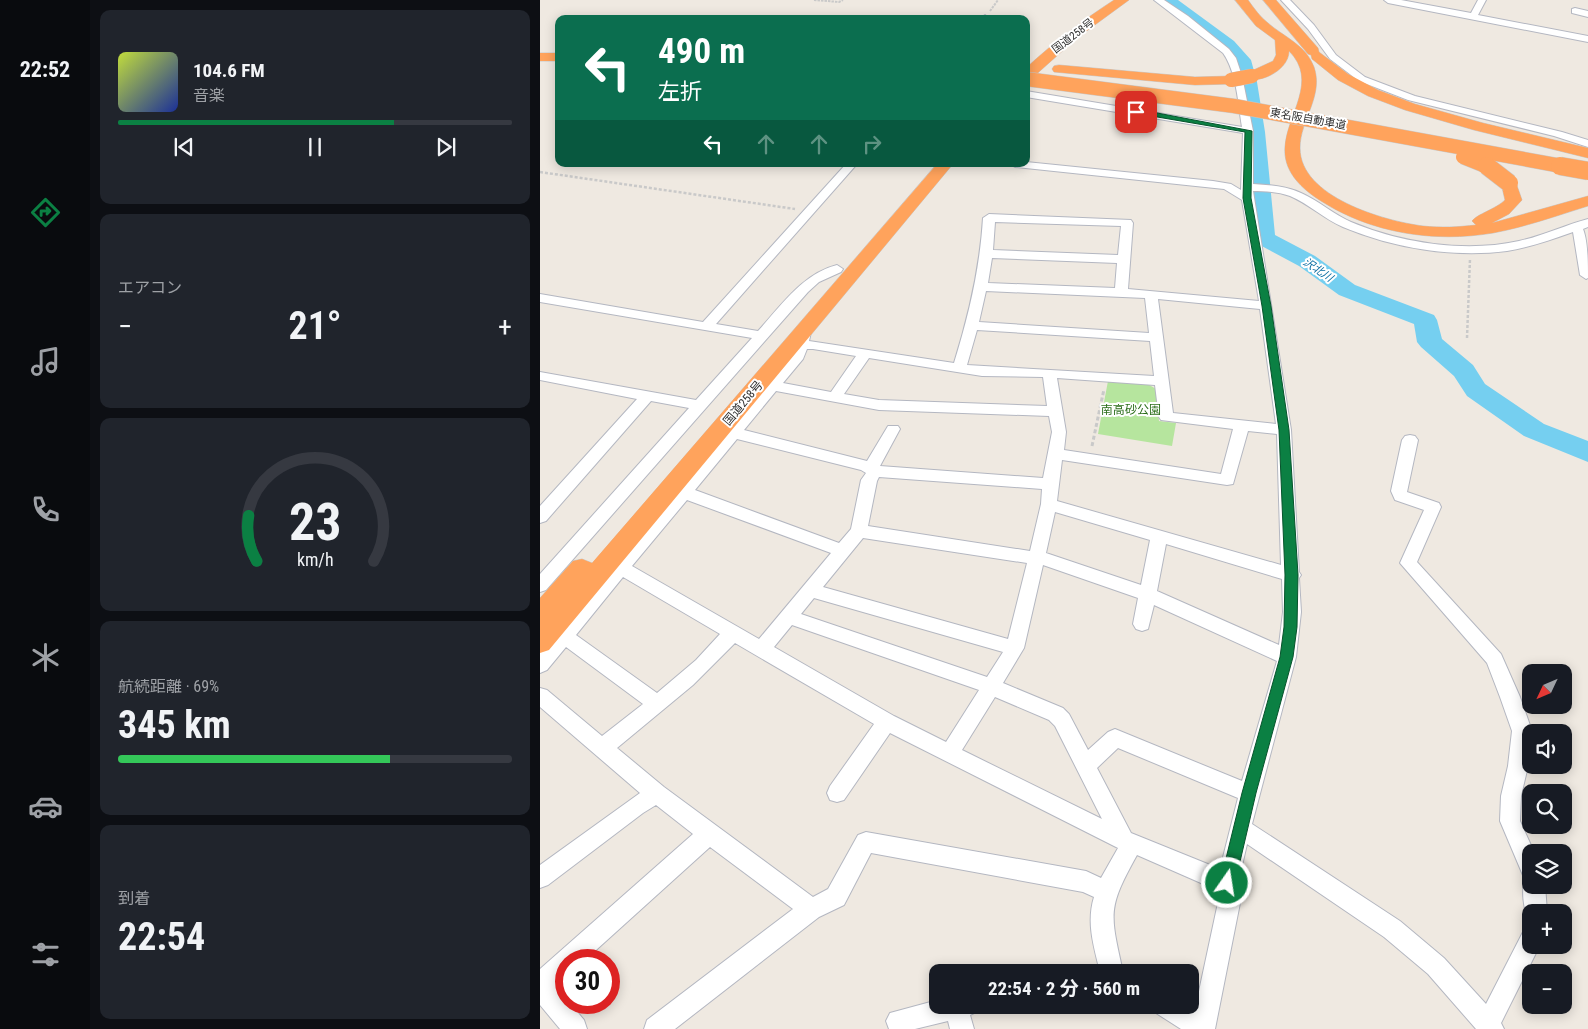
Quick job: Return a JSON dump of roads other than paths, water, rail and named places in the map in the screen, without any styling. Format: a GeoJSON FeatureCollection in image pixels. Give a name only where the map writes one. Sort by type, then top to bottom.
{"type":"FeatureCollection","features":[{"type":"Feature","properties":{"kind":"highway","name":"国道258号"},"geometry":{"type":"LineString","coordinates":[[1030,57],[1107,0]]}},
{"type":"Feature","properties":{"kind":"highway","name":"国道258号"},"geometry":{"type":"LineString","coordinates":[[1030,72],[1046,56],[1123,0]]}},
{"type":"Feature","properties":{"kind":"highway"},"geometry":{"type":"LineString","coordinates":[[1242,0],[1262,26],[1297,51],[1310,76],[1310,91],[1294,137],[1292,154],[1294,163],[1307,184],[1344,208],[1375,220],[1408,228],[1469,231],[1507,225],[1588,201]]}},
{"type":"Feature","properties":{"kind":"highway"},"geometry":{"type":"LineString","coordinates":[[1269,0],[1317,56],[1343,77],[1372,93],[1480,126],[1588,153]]}},
{"type":"Feature","properties":{"kind":"highway"},"geometry":{"type":"LineString","coordinates":[[1030,67],[1195,81],[1231,80],[1263,72],[1283,59],[1284,53],[1281,39]]}},
{"type":"Feature","properties":{"kind":"highway"},"geometry":{"type":"LineString","coordinates":[[540,51],[555,51]]}},
{"type":"Feature","properties":{"kind":"highway"},"geometry":{"type":"LineString","coordinates":[[1183,99],[1203,105],[1390,138],[1432,148],[1486,166],[1508,183],[1514,200],[1508,208],[1498,215],[1479,222],[1420,222],[1370,211],[1334,193],[1314,175],[1308,165],[1305,153],[1309,127],[1321,100],[1322,84],[1317,56]]}},
{"type":"Feature","properties":{"kind":"highway"},"geometry":{"type":"LineString","coordinates":[[540,57],[555,57]]}},
{"type":"Feature","properties":{"kind":"highway","name":"東名阪自動車道"},"geometry":{"type":"LineString","coordinates":[[1030,76],[1155,88],[1260,104],[1588,162]]}},
{"type":"Feature","properties":{"kind":"highway","name":"東名阪自動車道"},"geometry":{"type":"LineString","coordinates":[[1030,77],[1359,128],[1588,171]]}},
{"type":"Feature","properties":{"kind":"highway","name":"国道258号"},"geometry":{"type":"LineString","coordinates":[[540,615],[642,500],[837,269],[867,239],[930,167]]}},
{"type":"Feature","properties":{"kind":"highway","name":"国道258号"},"geometry":{"type":"LineString","coordinates":[[540,642],[803,338],[943,167]]}},
{"type":"Feature","properties":{"kind":"street"},"geometry":{"type":"LineString","coordinates":[[1158,0],[1185,18],[1232,58],[1248,131],[1249,191],[1284,430],[1292,575],[1292,612],[1287,657],[1249,793],[1227,883],[1230,898],[1203,1029],[1179,1014]]}},
{"type":"Feature","properties":{"kind":"street"},"geometry":{"type":"LineString","coordinates":[[1284,0],[1311,28],[1333,57],[1362,79],[1412,98],[1558,134],[1588,144]]}},
{"type":"Feature","properties":{"kind":"street"},"geometry":{"type":"LineString","coordinates":[[1388,0],[1588,39]]}},
{"type":"Feature","properties":{"kind":"street"},"geometry":{"type":"LineString","coordinates":[[1473,17],[1482,0]]}},
{"type":"Feature","properties":{"kind":"street"},"geometry":{"type":"LineString","coordinates":[[1575,11],[1588,14]]}},
{"type":"Feature","properties":{"kind":"street"},"geometry":{"type":"LineString","coordinates":[[1030,95],[1248,131]]}},
{"type":"Feature","properties":{"kind":"street"},"geometry":{"type":"LineString","coordinates":[[1030,165],[1213,184],[1249,191],[1265,189],[1293,193],[1331,217],[1360,230],[1410,243],[1470,248],[1507,248],[1581,231],[1588,223]]}},
{"type":"Feature","properties":{"kind":"street"},"geometry":{"type":"LineString","coordinates":[[707,326],[849,167]]}},
{"type":"Feature","properties":{"kind":"street"},"geometry":{"type":"LineString","coordinates":[[959,369],[972,326],[988,254],[989,218],[1127,223],[1120,292]]}},
{"type":"Feature","properties":{"kind":"street"},"geometry":{"type":"LineString","coordinates":[[1581,231],[1584,272],[1586,275]]}},
{"type":"Feature","properties":{"kind":"street"},"geometry":{"type":"LineString","coordinates":[[988,254],[1123,259]]}},
{"type":"Feature","properties":{"kind":"street"},"geometry":{"type":"LineString","coordinates":[[540,585],[803,290],[816,279],[837,269]]}},
{"type":"Feature","properties":{"kind":"street"},"geometry":{"type":"LineString","coordinates":[[980,287],[1120,292],[1266,306]]}},
{"type":"Feature","properties":{"kind":"street"},"geometry":{"type":"LineString","coordinates":[[1151,296],[1166,416],[1284,430]]}},
{"type":"Feature","properties":{"kind":"street"},"geometry":{"type":"LineString","coordinates":[[540,298],[762,336]]}},
{"type":"Feature","properties":{"kind":"street"},"geometry":{"type":"LineString","coordinates":[[972,326],[1156,337]]}},
{"type":"Feature","properties":{"kind":"street"},"geometry":{"type":"LineString","coordinates":[[540,665],[798,356],[803,338],[812,345],[982,372],[1050,373],[1162,381]]}},
{"type":"Feature","properties":{"kind":"street"},"geometry":{"type":"LineString","coordinates":[[835,397],[864,354]]}},
{"type":"Feature","properties":{"kind":"street"},"geometry":{"type":"LineString","coordinates":[[949,754],[1014,648],[1049,504],[1050,484],[1059,432],[1050,373]]}},
{"type":"Feature","properties":{"kind":"street"},"geometry":{"type":"LineString","coordinates":[[540,376],[701,406]]}},
{"type":"Feature","properties":{"kind":"street"},"geometry":{"type":"LineString","coordinates":[[773,386],[879,405],[1056,411]]}},
{"type":"Feature","properties":{"kind":"street"},"geometry":{"type":"LineString","coordinates":[[540,517],[546,501],[648,396]]}},
{"type":"Feature","properties":{"kind":"street"},"geometry":{"type":"LineString","coordinates":[[1056,454],[1227,480],[1242,425]]}},
{"type":"Feature","properties":{"kind":"street"},"geometry":{"type":"LineString","coordinates":[[762,649],[859,531],[869,480],[893,429]]}},
{"type":"Feature","properties":{"kind":"street"},"geometry":{"type":"LineString","coordinates":[[734,433],[873,470],[1050,484]]}},
{"type":"Feature","properties":{"kind":"street"},"geometry":{"type":"LineString","coordinates":[[1410,440],[1399,491],[1402,496],[1433,507],[1408,562],[1494,659],[1510,697],[1522,731],[1518,766],[1511,796],[1510,821],[1522,850]]}},
{"type":"Feature","properties":{"kind":"street"},"geometry":{"type":"LineString","coordinates":[[685,493],[842,551]]}},
{"type":"Feature","properties":{"kind":"street"},"geometry":{"type":"LineString","coordinates":[[1049,504],[1292,575]]}},
{"type":"Feature","properties":{"kind":"street"},"geometry":{"type":"LineString","coordinates":[[859,531],[1036,557],[1149,594],[1287,657]]}},
{"type":"Feature","properties":{"kind":"street"},"geometry":{"type":"LineString","coordinates":[[1142,624],[1149,594],[1158,536]]}},
{"type":"Feature","properties":{"kind":"street"},"geometry":{"type":"LineString","coordinates":[[621,568],[887,722],[1128,841],[1227,883]]}},
{"type":"Feature","properties":{"kind":"street"},"geometry":{"type":"LineString","coordinates":[[809,590],[1014,648]]}},
{"type":"Feature","properties":{"kind":"street"},"geometry":{"type":"LineString","coordinates":[[788,617],[990,686],[1056,714],[1062,720],[1128,841]]}},
{"type":"Feature","properties":{"kind":"street"},"geometry":{"type":"LineString","coordinates":[[602,748],[657,704],[722,645],[732,633]]}},
{"type":"Feature","properties":{"kind":"street"},"geometry":{"type":"LineString","coordinates":[[564,636],[657,704]]}},
{"type":"Feature","properties":{"kind":"street"},"geometry":{"type":"LineString","coordinates":[[540,696],[657,794],[811,908]]}},
{"type":"Feature","properties":{"kind":"street"},"geometry":{"type":"LineString","coordinates":[[837,793],[887,722]]}},
{"type":"Feature","properties":{"kind":"street"},"geometry":{"type":"LineString","coordinates":[[1086,765],[1115,738],[1249,793]]}},
{"type":"Feature","properties":{"kind":"street"},"geometry":{"type":"LineString","coordinates":[[540,878],[636,806],[657,794]]}},
{"type":"Feature","properties":{"kind":"street"},"geometry":{"type":"LineString","coordinates":[[1240,828],[1392,928],[1436,966],[1490,1027],[1524,954]]}},
{"type":"Feature","properties":{"kind":"street"},"geometry":{"type":"LineString","coordinates":[[580,949],[688,851],[710,834]]}},
{"type":"Feature","properties":{"kind":"street"},"geometry":{"type":"LineString","coordinates":[[1108,964],[1101,925],[1102,904],[1128,841]]}},
{"type":"Feature","properties":{"kind":"street"},"geometry":{"type":"LineString","coordinates":[[656,1029],[811,908],[836,897],[866,842],[1086,882],[1106,892]]}},
{"type":"Feature","properties":{"kind":"street"},"geometry":{"type":"LineString","coordinates":[[555,972],[540,985],[575,1029]]}},
{"type":"Feature","properties":{"kind":"street"},"geometry":{"type":"LineString","coordinates":[[898,1021],[958,1017]]}},
{"type":"Feature","properties":{"kind":"waterway","name":"沢北川"},"geometry":{"type":"LineString","coordinates":[[1168,0],[1228,45],[1242,60],[1248,82],[1255,132],[1264,238],[1307,261],[1347,290],[1425,320],[1430,342],[1464,371],[1476,390],[1534,430],[1588,452]]}},
{"type":"Feature","properties":{"kind":"park label","name":"南高砂公園"},"geometry":{"type":"Point","coordinates":[1131,410]}}]}
